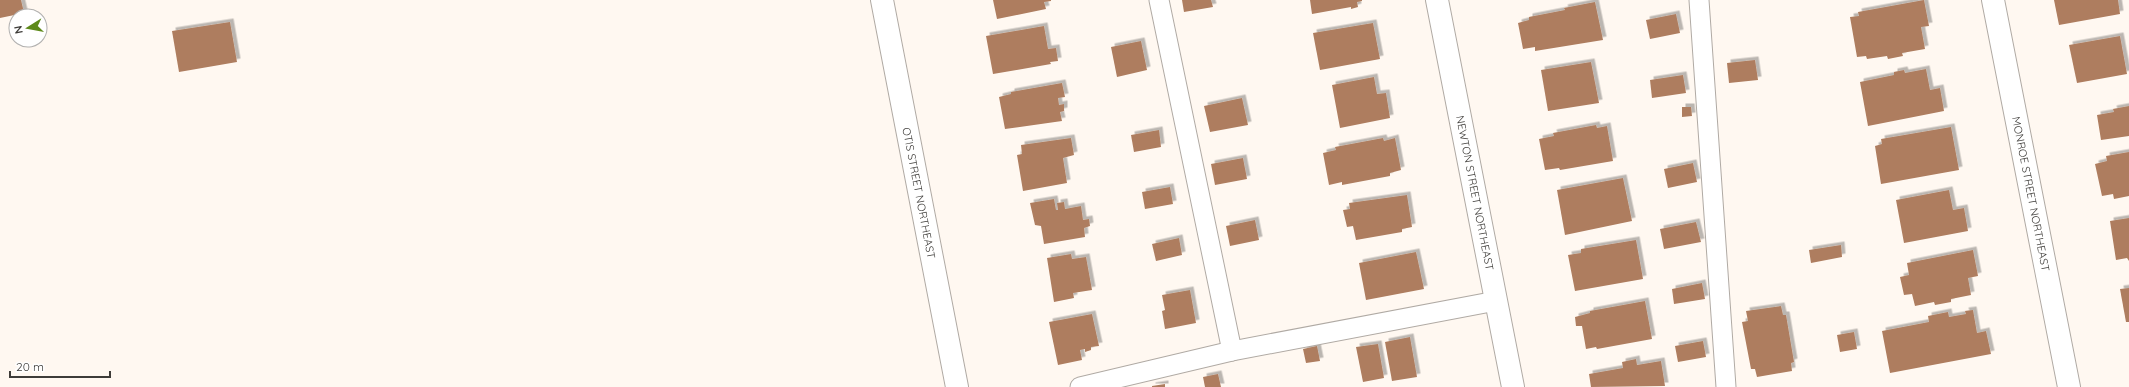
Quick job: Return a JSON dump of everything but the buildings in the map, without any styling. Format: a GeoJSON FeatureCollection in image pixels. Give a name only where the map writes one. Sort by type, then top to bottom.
{"type":"FeatureCollection","features":[{"type":"Feature","properties":{"kind":"street","name":"OTIS STREET NORTHEAST"},"geometry":{"type":"LineString","coordinates":[[882,0],[957,387]]}},
{"type":"Feature","properties":{"kind":"street","name":"NEWTON STREET NORTHEAST"},"geometry":{"type":"LineString","coordinates":[[1437,0],[1513,387]]}},
{"type":"Feature","properties":{"kind":"street","name":"MONROE STREET NORTHEAST"},"geometry":{"type":"LineString","coordinates":[[1993,0],[2069,387]]}},
{"type":"Feature","properties":{"kind":"lane"},"geometry":{"type":"LineString","coordinates":[[1159,0],[1232,351]]}},
{"type":"Feature","properties":{"kind":"lane"},"geometry":{"type":"LineString","coordinates":[[1699,0],[1726,387]]}},
{"type":"Feature","properties":{"kind":"lane"},"geometry":{"type":"LineString","coordinates":[[1080,387],[1232,351],[1496,301]]}}]}
